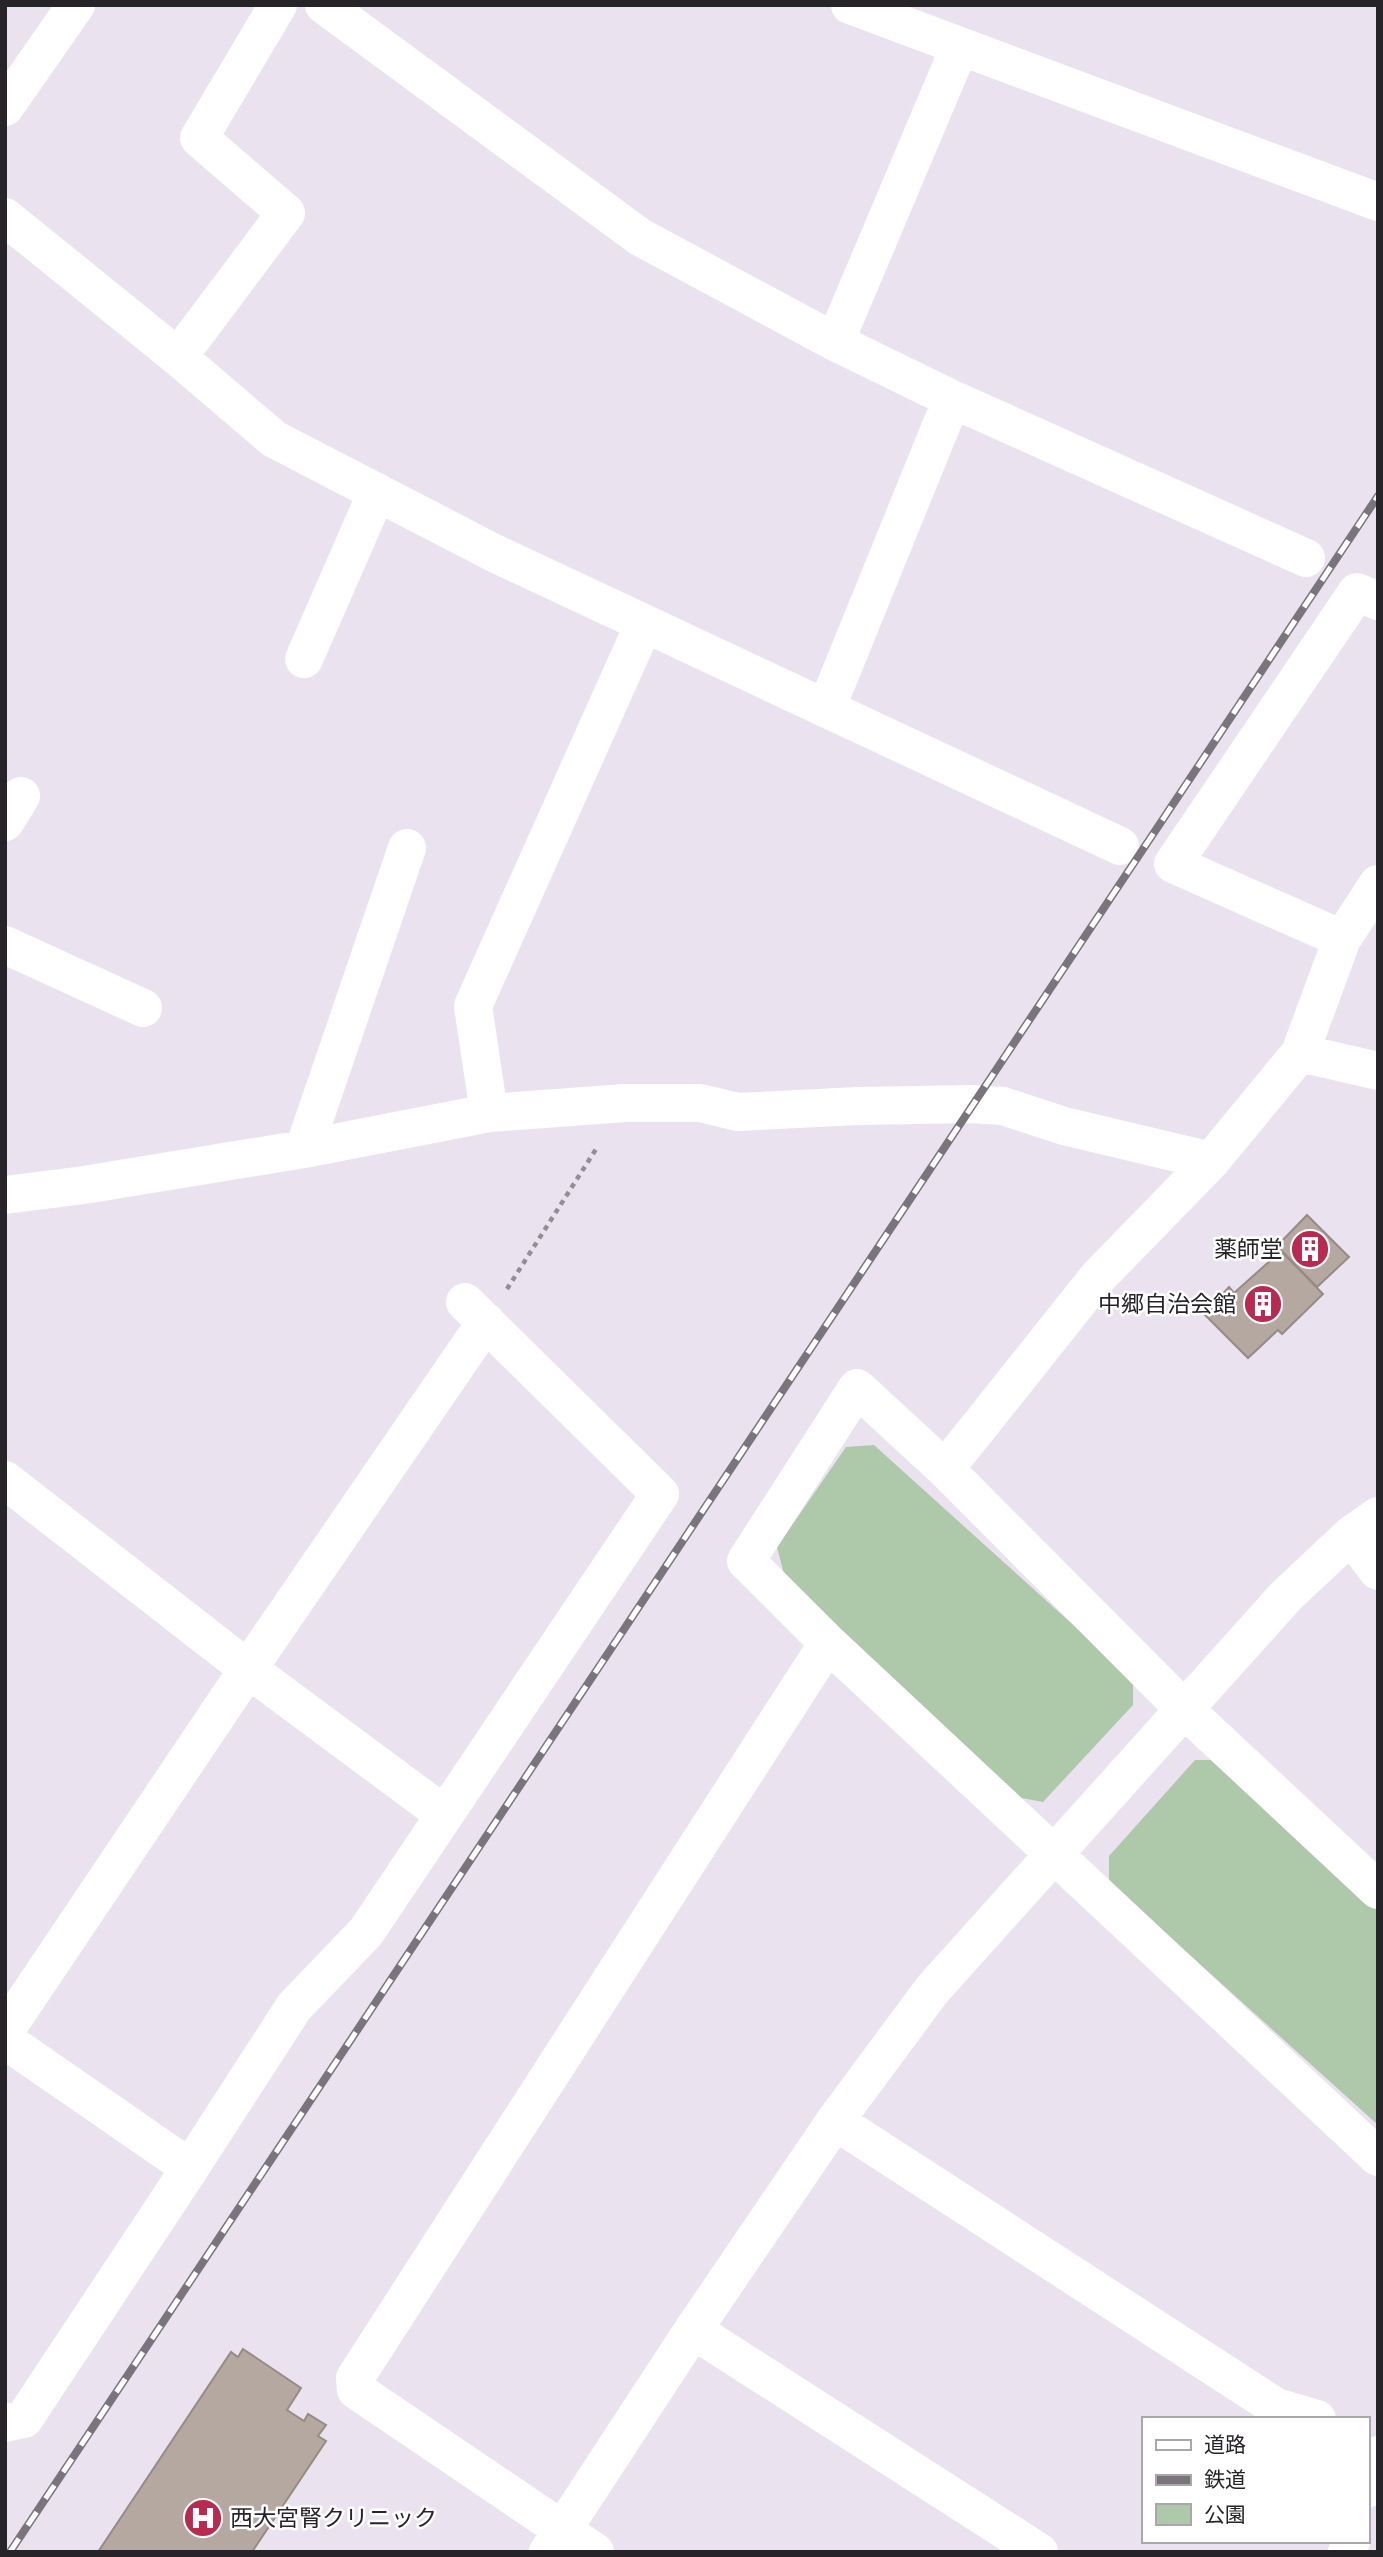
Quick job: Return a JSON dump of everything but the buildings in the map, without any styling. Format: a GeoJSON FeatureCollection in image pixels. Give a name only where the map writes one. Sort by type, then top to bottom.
{"type":"FeatureCollection","features":[{"type":"Feature","properties":{"kind":"street"},"geometry":{"type":"LineString","coordinates":[[5,107],[76,5]]}},
{"type":"Feature","properties":{"kind":"street"},"geometry":{"type":"LineString","coordinates":[[178,357],[286,213],[198,138],[278,5]]}},
{"type":"Feature","properties":{"kind":"street"},"geometry":{"type":"LineString","coordinates":[[324,5],[640,237],[835,342],[952,399],[1306,558]]}},
{"type":"Feature","properties":{"kind":"street"},"geometry":{"type":"LineString","coordinates":[[850,5],[1378,202]]}},
{"type":"Feature","properties":{"kind":"street"},"geometry":{"type":"LineString","coordinates":[[835,342],[960,46]]}},
{"type":"Feature","properties":{"kind":"street"},"geometry":{"type":"LineString","coordinates":[[5,217],[178,357],[274,439],[494,553],[1120,846]]}},
{"type":"Feature","properties":{"kind":"street"},"geometry":{"type":"LineString","coordinates":[[827,709],[952,399]]}},
{"type":"Feature","properties":{"kind":"street"},"geometry":{"type":"LineString","coordinates":[[304,659],[377,492]]}},
{"type":"Feature","properties":{"kind":"street"},"geometry":{"type":"LineString","coordinates":[[1342,939],[1173,864],[1357,592],[1378,601]]}},
{"type":"Feature","properties":{"kind":"street"},"geometry":{"type":"LineString","coordinates":[[488,1113],[473,1006],[644,624]]}},
{"type":"Feature","properties":{"kind":"street"},"geometry":{"type":"LineString","coordinates":[[304,1149],[407,848]]}},
{"type":"Feature","properties":{"kind":"street"},"geometry":{"type":"LineString","coordinates":[[945,1469],[1098,1277],[1211,1161],[1300,1053],[1342,939],[1378,884]]}},
{"type":"Feature","properties":{"kind":"street"},"geometry":{"type":"LineString","coordinates":[[5,945],[142,1008]]}},
{"type":"Feature","properties":{"kind":"street"},"geometry":{"type":"LineString","coordinates":[[1300,1053],[1378,1071]]}},
{"type":"Feature","properties":{"kind":"street"},"geometry":{"type":"LineString","coordinates":[[5,1195],[84,1185],[304,1149],[488,1113],[625,1103],[700,1103],[738,1112],[947,1104],[1003,1106],[1064,1126],[1211,1161]]}},
{"type":"Feature","properties":{"kind":"street"},"geometry":{"type":"LineString","coordinates":[[5,2031],[248,1669],[475,1312],[660,1494],[366,1932],[294,2007],[24,2419],[5,2423]]}},
{"type":"Feature","properties":{"kind":"street"},"geometry":{"type":"LineString","coordinates":[[1378,1890],[1184,1709],[945,1469],[857,1388],[746,1561],[828,1643],[1378,2157]]}},
{"type":"Feature","properties":{"kind":"street"},"geometry":{"type":"LineString","coordinates":[[5,1480],[248,1669],[445,1815]]}},
{"type":"Feature","properties":{"kind":"street"},"geometry":{"type":"LineString","coordinates":[[555,2541],[693,2330],[835,2121],[932,1990],[1286,1596],[1364,1525],[1378,1571]]}},
{"type":"Feature","properties":{"kind":"street"},"geometry":{"type":"LineString","coordinates":[[595,2552],[555,2541],[356,2390],[355,2378],[828,1643]]}},
{"type":"Feature","properties":{"kind":"street"},"geometry":{"type":"LineString","coordinates":[[5,2040],[190,2168]]}},
{"type":"Feature","properties":{"kind":"street"},"geometry":{"type":"LineString","coordinates":[[835,2121],[1276,2407],[1310,2417]]}},
{"type":"Feature","properties":{"kind":"street"},"geometry":{"type":"LineString","coordinates":[[693,2330],[1040,2552]]}},
{"type":"Feature","properties":{"kind":"street"},"geometry":{"type":"LineString","coordinates":[[1369,2483],[1378,2455]]}},
{"type":"Feature","properties":{"kind":"path"},"geometry":{"type":"LineString","coordinates":[[475,1312],[625,1103]]}},
{"type":"Feature","properties":{"kind":"green space"},"geometry":{"type":"Polygon","coordinates":[[[874,1445],[1133,1679],[1133,1705],[1043,1802],[1016,1797],[785,1578],[777,1547],[846,1447],[874,1445]]]}},
{"type":"Feature","properties":{"kind":"green space"},"geometry":{"type":"Polygon","coordinates":[[[1195,1760],[1218,1760],[1378,1910],[1378,2125],[1109,1882],[1109,1856],[1195,1760]]]}},
{"type":"Feature","properties":{"kind":"railway"},"geometry":{"type":"LineString","coordinates":[[10,2552],[1378,496]]}},
{"type":"Feature","properties":{"kind":"place","name":"薬師堂"},"geometry":{"type":"Point","coordinates":[1310,1249]}},
{"type":"Feature","properties":{"kind":"place","name":"中郷自治会館"},"geometry":{"type":"Point","coordinates":[1263,1304]}},
{"type":"Feature","properties":{"kind":"place","name":"西大宮腎クリニック"},"geometry":{"type":"Point","coordinates":[203,2518]}}]}
